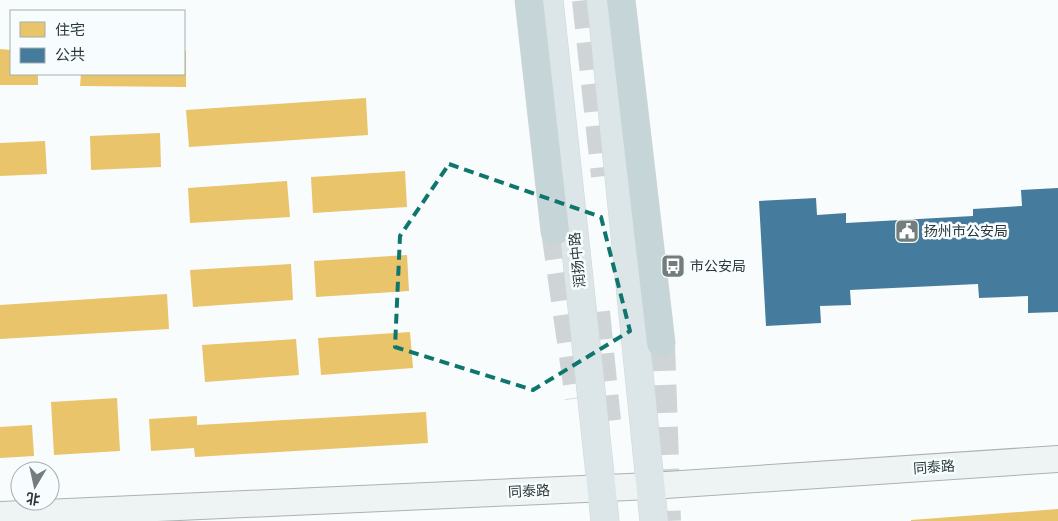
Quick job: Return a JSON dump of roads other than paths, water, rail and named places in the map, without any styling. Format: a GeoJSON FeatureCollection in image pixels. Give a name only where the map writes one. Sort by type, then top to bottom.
{"type":"FeatureCollection","features":[{"type":"Feature","properties":{"kind":"highway"},"geometry":{"type":"LineString","coordinates":[[528,0],[555,231]]}},
{"type":"Feature","properties":{"kind":"highway"},"geometry":{"type":"LineString","coordinates":[[621,0],[661,343]]}},
{"type":"Feature","properties":{"kind":"main road","name":"润扬中路"},"geometry":{"type":"LineString","coordinates":[[549,0],[605,521]]}},
{"type":"Feature","properties":{"kind":"main road"},"geometry":{"type":"LineString","coordinates":[[601,0],[654,521]]}},
{"type":"Feature","properties":{"kind":"street","name":"同泰路"},"geometry":{"type":"LineString","coordinates":[[0,515],[651,486],[1058,459]]}},
{"type":"Feature","properties":{"kind":"tunnel"},"geometry":{"type":"LineString","coordinates":[[586,0],[605,176]]}},
{"type":"Feature","properties":{"kind":"tunnel"},"geometry":{"type":"LineString","coordinates":[[555,231],[579,398]]}},
{"type":"Feature","properties":{"kind":"tunnel"},"geometry":{"type":"LineString","coordinates":[[596,312],[607,421]]}},
{"type":"Feature","properties":{"kind":"tunnel"},"geometry":{"type":"LineString","coordinates":[[661,343],[667,521]]}},
{"type":"Feature","properties":{"kind":"place","name":"扬州市公安局"},"geometry":{"type":"Point","coordinates":[907,231]}},
{"type":"Feature","properties":{"kind":"place","name":"市公安局"},"geometry":{"type":"Point","coordinates":[673,266]}}]}
